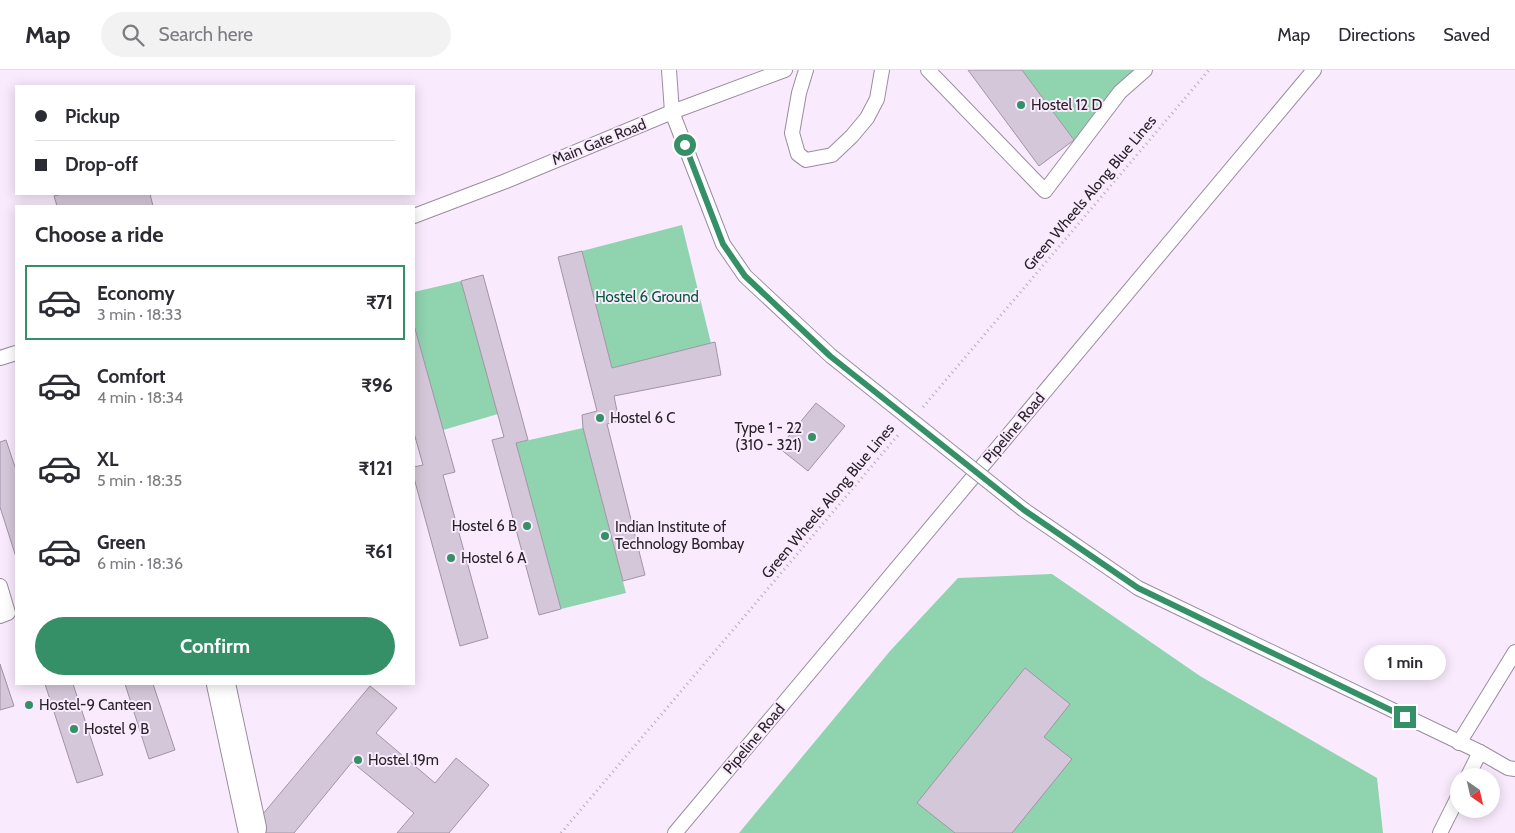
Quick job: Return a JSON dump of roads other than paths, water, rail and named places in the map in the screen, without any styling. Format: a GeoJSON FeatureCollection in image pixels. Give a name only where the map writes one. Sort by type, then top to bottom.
{"type":"FeatureCollection","features":[{"type":"Feature","properties":{"kind":"street"},"geometry":{"type":"LineString","coordinates":[[221,685],[252,828]]}},
{"type":"Feature","properties":{"kind":"lane"},"geometry":{"type":"LineString","coordinates":[[669,70],[672,112],[723,244],[745,276],[830,356],[1024,510],[1138,588],[1480,752],[1508,768],[1515,769]]}},
{"type":"Feature","properties":{"kind":"lane","name":"Main Gate Road"},"geometry":{"type":"LineString","coordinates":[[415,216],[506,181],[672,112],[785,70]]}},
{"type":"Feature","properties":{"kind":"lane"},"geometry":{"type":"LineString","coordinates":[[806,70],[798,93],[792,133],[798,154],[806,160],[832,154],[852,136],[867,118],[877,99],[882,70]]}},
{"type":"Feature","properties":{"kind":"lane"},"geometry":{"type":"LineString","coordinates":[[928,70],[1045,191],[1120,92],[1145,70]]}},
{"type":"Feature","properties":{"kind":"lane","name":"Pipeline Road"},"geometry":{"type":"LineString","coordinates":[[675,833],[1314,70]]}},
{"type":"Feature","properties":{"kind":"lane"},"geometry":{"type":"LineString","coordinates":[[0,358],[15,353]]}},
{"type":"Feature","properties":{"kind":"lane"},"geometry":{"type":"LineString","coordinates":[[0,586],[8,613],[0,616]]}},
{"type":"Feature","properties":{"kind":"lane"},"geometry":{"type":"LineString","coordinates":[[1459,742],[1515,652]]}},
{"type":"Feature","properties":{"kind":"lane"},"geometry":{"type":"LineString","coordinates":[[1472,768],[1480,752]]}},
{"type":"Feature","properties":{"kind":"lane"},"geometry":{"type":"LineString","coordinates":[[1440,833],[1450,813]]}},
{"type":"Feature","properties":{"kind":"place","name":"Hostel 12 D"},"geometry":{"type":"Point","coordinates":[1021,105]}},
{"type":"Feature","properties":{"kind":"place","name":"Hostel 6 C"},"geometry":{"type":"Point","coordinates":[600,418]}},
{"type":"Feature","properties":{"kind":"place","name":"Type 1 - 22 (310 - 321)"},"geometry":{"type":"Point","coordinates":[812,437]}},
{"type":"Feature","properties":{"kind":"place","name":"Hostel 6 B"},"geometry":{"type":"Point","coordinates":[527,526]}},
{"type":"Feature","properties":{"kind":"place","name":"Indian Institute of Technology Bombay"},"geometry":{"type":"Point","coordinates":[605,536]}},
{"type":"Feature","properties":{"kind":"place","name":"Hostel 6 A"},"geometry":{"type":"Point","coordinates":[451,558]}},
{"type":"Feature","properties":{"kind":"place","name":"Hostel-9 Canteen"},"geometry":{"type":"Point","coordinates":[29,705]}},
{"type":"Feature","properties":{"kind":"place","name":"Hostel 9 B"},"geometry":{"type":"Point","coordinates":[74,729]}},
{"type":"Feature","properties":{"kind":"place","name":"Hostel 19m"},"geometry":{"type":"Point","coordinates":[358,760]}},
{"type":"Feature","properties":{"kind":"park label","name":"Hostel 6 Ground"},"geometry":{"type":"Point","coordinates":[647,297]}}]}
